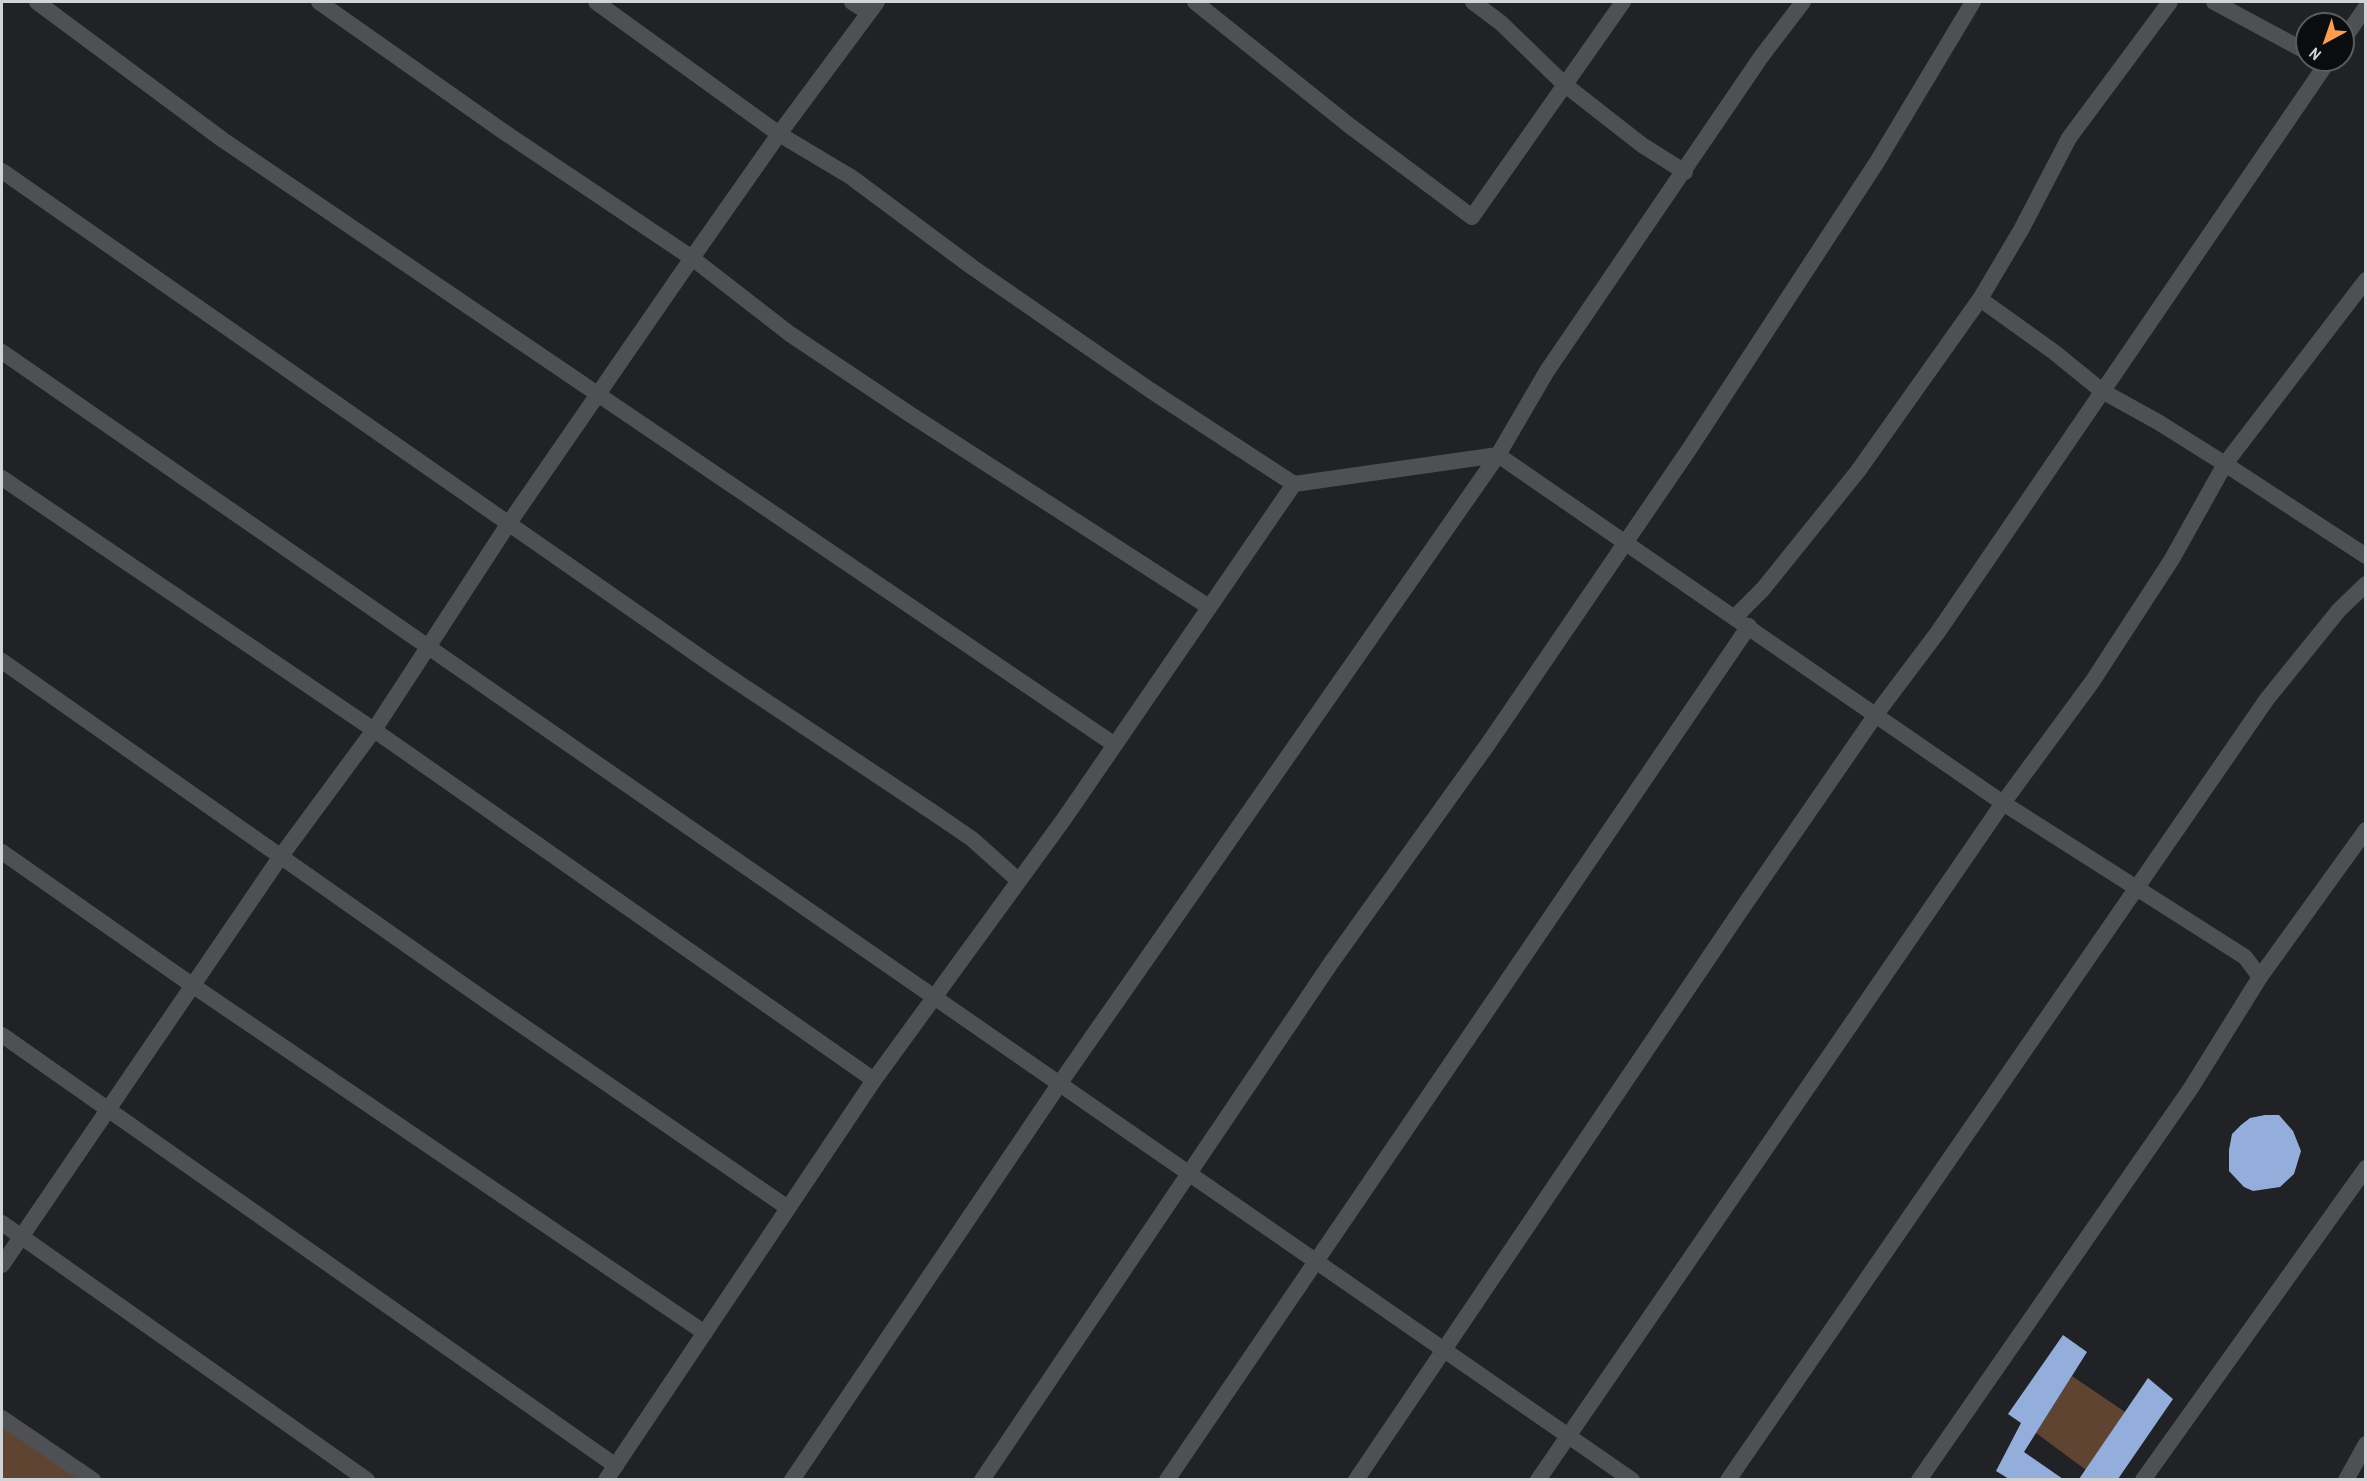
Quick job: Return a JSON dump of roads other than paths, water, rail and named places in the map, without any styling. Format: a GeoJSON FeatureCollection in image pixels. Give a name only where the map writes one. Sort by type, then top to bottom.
{"type":"FeatureCollection","features":[{"type":"Feature","properties":{"kind":"street"},"geometry":{"type":"LineString","coordinates":[[38,2],[223,140],[1115,745]]}},
{"type":"Feature","properties":{"kind":"street"},"geometry":{"type":"LineString","coordinates":[[319,2],[504,132],[692,258],[790,334],[911,415],[1209,607]]}},
{"type":"Feature","properties":{"kind":"street"},"geometry":{"type":"LineString","coordinates":[[596,2],[779,134],[851,177],[1000,286],[1294,484],[1498,455],[1877,713],[2004,803],[2139,887],[2245,957],[2260,977]]}},
{"type":"Feature","properties":{"kind":"street"},"geometry":{"type":"LineString","coordinates":[[2,1265],[281,856],[374,730],[509,523],[692,258],[779,134],[873,7],[852,2]]}},
{"type":"Feature","properties":{"kind":"street"},"geometry":{"type":"LineString","coordinates":[[1195,2],[1350,126],[1473,217],[1623,2]]}},
{"type":"Feature","properties":{"kind":"street"},"geometry":{"type":"LineString","coordinates":[[1473,2],[1501,23],[1564,84],[1641,145],[1685,172]]}},
{"type":"Feature","properties":{"kind":"street"},"geometry":{"type":"LineString","coordinates":[[792,1479],[1060,1083],[1498,455],[1546,371],[1685,172],[1761,57],[1803,2]]}},
{"type":"Feature","properties":{"kind":"street"},"geometry":{"type":"LineString","coordinates":[[982,1479],[1331,963],[1488,744],[1625,540],[1690,448],[1877,162],[1973,2]]}},
{"type":"Feature","properties":{"kind":"street"},"geometry":{"type":"LineString","coordinates":[[1167,1479],[1318,1262],[1764,589],[1858,471],[1980,299],[2021,230],[2069,138],[2170,2]]}},
{"type":"Feature","properties":{"kind":"street"},"geometry":{"type":"LineString","coordinates":[[2214,2],[2295,46]]}},
{"type":"Feature","properties":{"kind":"street"},"geometry":{"type":"LineString","coordinates":[[2355,23],[2366,7]]}},
{"type":"Feature","properties":{"kind":"street"},"geometry":{"type":"LineString","coordinates":[[1356,1479],[1877,713],[1938,632],[2319,72]]}},
{"type":"Feature","properties":{"kind":"street"},"geometry":{"type":"LineString","coordinates":[[2,171],[722,672],[953,826],[1019,881]]}},
{"type":"Feature","properties":{"kind":"street"},"geometry":{"type":"LineString","coordinates":[[1538,1479],[2004,803],[2092,682],[2172,559],[2225,464],[2366,280]]}},
{"type":"Feature","properties":{"kind":"street"},"geometry":{"type":"LineString","coordinates":[[1980,299],[2054,352],[2102,391],[2158,422],[2366,556]]}},
{"type":"Feature","properties":{"kind":"street"},"geometry":{"type":"LineString","coordinates":[[2,352],[1632,1479]]}},
{"type":"Feature","properties":{"kind":"street"},"geometry":{"type":"LineString","coordinates":[[2,478],[374,730],[874,1080]]}},
{"type":"Feature","properties":{"kind":"street"},"geometry":{"type":"LineString","coordinates":[[2,1035],[108,1109],[611,1473],[874,1080],[1115,745],[1294,484]]}},
{"type":"Feature","properties":{"kind":"street"},"geometry":{"type":"LineString","coordinates":[[1728,1479],[2267,699],[2339,610],[2366,584]]}},
{"type":"Feature","properties":{"kind":"street"},"geometry":{"type":"LineString","coordinates":[[2,661],[788,1208]]}},
{"type":"Feature","properties":{"kind":"street"},"geometry":{"type":"LineString","coordinates":[[1919,1479],[2191,1088],[2260,977],[2366,830]]}},
{"type":"Feature","properties":{"kind":"street"},"geometry":{"type":"LineString","coordinates":[[2,852],[192,985],[705,1333]]}},
{"type":"Feature","properties":{"kind":"street"},"geometry":{"type":"LineString","coordinates":[[2143,1479],[2366,1168]]}},
{"type":"Feature","properties":{"kind":"street"},"geometry":{"type":"LineString","coordinates":[[2,1223],[367,1479]]}},
{"type":"Feature","properties":{"kind":"street"},"geometry":{"type":"LineString","coordinates":[[2,1418],[93,1479]]}},
{"type":"Feature","properties":{"kind":"street"},"geometry":{"type":"LineString","coordinates":[[2346,1479],[2366,1444]]}}]}
